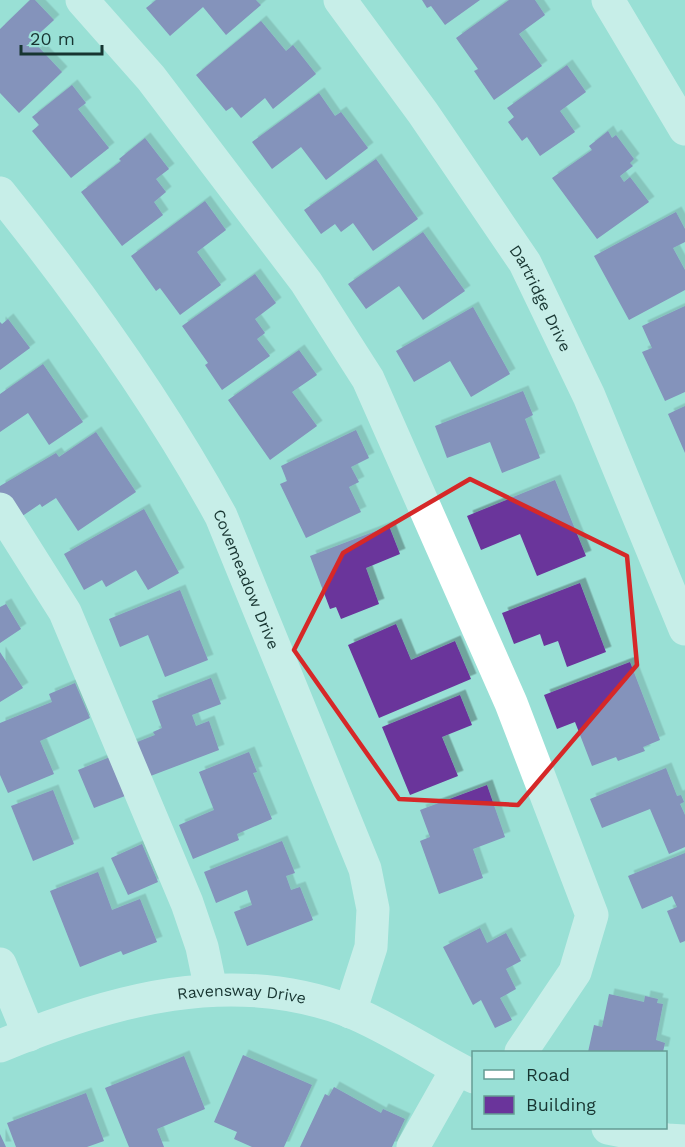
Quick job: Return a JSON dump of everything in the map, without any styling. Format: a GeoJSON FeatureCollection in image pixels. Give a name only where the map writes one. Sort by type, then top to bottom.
{"type":"FeatureCollection","features":[{"type":"Feature","properties":{"kind":"street"},"geometry":{"type":"LineString","coordinates":[[82,0],[152,78],[306,282],[368,379],[511,703],[592,915],[575,972],[522,1051]]}},
{"type":"Feature","properties":{"kind":"street","name":"Dartridge Drive"},"geometry":{"type":"LineString","coordinates":[[340,0],[423,113],[525,263],[589,396],[685,629]]}},
{"type":"Feature","properties":{"kind":"street"},"geometry":{"type":"LineString","coordinates":[[608,0],[685,129]]}},
{"type":"Feature","properties":{"kind":"street","name":"Covemeadow Drive"},"geometry":{"type":"LineString","coordinates":[[0,193],[106,331],[199,475],[221,516],[365,868],[373,909],[371,947],[350,1012]]}},
{"type":"Feature","properties":{"kind":"street"},"geometry":{"type":"LineString","coordinates":[[0,509],[65,612],[187,903],[202,947],[211,990]]}},
{"type":"Feature","properties":{"kind":"street"},"geometry":{"type":"LineString","coordinates":[[0,964],[14,1040]]}},
{"type":"Feature","properties":{"kind":"street","name":"Ravensway Drive"},"geometry":{"type":"LineString","coordinates":[[14,1040],[126,1001],[211,990],[258,991],[318,1001],[350,1012],[465,1073]]}},
{"type":"Feature","properties":{"kind":"street"},"geometry":{"type":"LineString","coordinates":[[413,1147],[465,1073]]}},
{"type":"Feature","properties":{"kind":"street"},"geometry":{"type":"LineString","coordinates":[[613,1129],[667,1140],[685,1141]]}},
{"type":"Feature","properties":{"kind":"highlighted area"},"geometry":{"type":"Polygon","coordinates":[[[470,479],[627,556],[637,665],[518,805],[399,799],[294,650],[343,553],[470,479]]]}},
{"type":"Feature","properties":{"kind":"building"},"geometry":{"type":"Polygon","coordinates":[[[30,0],[35,0],[54,20],[32,40],[62,72],[19,113],[0,93],[0,29],[30,0]]]}},
{"type":"Feature","properties":{"kind":"building"},"geometry":{"type":"Polygon","coordinates":[[[156,0],[256,0],[261,5],[226,35],[203,7],[170,36],[146,8],[156,0]]]}},
{"type":"Feature","properties":{"kind":"building"},"geometry":{"type":"Polygon","coordinates":[[[422,0],[480,0],[445,25],[431,6],[427,8],[422,0]]]}},
{"type":"Feature","properties":{"kind":"building"},"geometry":{"type":"Polygon","coordinates":[[[509,0],[535,0],[545,15],[519,34],[542,66],[494,100],[474,71],[478,69],[456,38],[509,0]]]}},
{"type":"Feature","properties":{"kind":"building"},"geometry":{"type":"Polygon","coordinates":[[[261,21],[286,51],[293,45],[316,74],[273,109],[265,98],[241,118],[232,107],[226,111],[196,75],[261,21]]]}},
{"type":"Feature","properties":{"kind":"building"},"geometry":{"type":"Polygon","coordinates":[[[567,65],[586,92],[560,111],[575,132],[540,156],[527,137],[522,141],[508,122],[514,117],[507,108],[567,65]]]}},
{"type":"Feature","properties":{"kind":"building"},"geometry":{"type":"Polygon","coordinates":[[[72,85],[86,103],[78,109],[109,148],[71,178],[32,131],[39,125],[32,117],[72,85]]]}},
{"type":"Feature","properties":{"kind":"building"},"geometry":{"type":"Polygon","coordinates":[[[319,93],[335,116],[341,112],[368,148],[326,180],[301,147],[272,169],[252,142],[319,93]]]}},
{"type":"Feature","properties":{"kind":"building"},"geometry":{"type":"Polygon","coordinates":[[[608,131],[612,138],[616,135],[634,159],[630,163],[633,166],[620,176],[624,182],[630,177],[649,202],[597,239],[552,178],[592,150],[589,146],[608,131]]]}},
{"type":"Feature","properties":{"kind":"building"},"geometry":{"type":"Polygon","coordinates":[[[145,138],[169,169],[156,179],[166,192],[154,202],[163,215],[122,246],[81,192],[121,161],[119,159],[145,138]]]}},
{"type":"Feature","properties":{"kind":"building"},"geometry":{"type":"Polygon","coordinates":[[[376,159],[418,219],[373,251],[353,223],[341,232],[335,224],[321,234],[304,210],[376,159]]]}},
{"type":"Feature","properties":{"kind":"building"},"geometry":{"type":"Polygon","coordinates":[[[205,201],[226,230],[197,252],[221,285],[180,315],[160,288],[156,291],[131,256],[205,201]]]}},
{"type":"Feature","properties":{"kind":"building"},"geometry":{"type":"Polygon","coordinates":[[[676,212],[685,229],[685,242],[673,248],[685,270],[685,290],[629,320],[594,256],[676,212]]]}},
{"type":"Feature","properties":{"kind":"building"},"geometry":{"type":"Polygon","coordinates":[[[423,232],[465,291],[423,320],[399,286],[366,309],[348,284],[423,232]]]}},
{"type":"Feature","properties":{"kind":"building"},"geometry":{"type":"Polygon","coordinates":[[[255,274],[276,303],[255,319],[265,333],[257,339],[270,356],[222,390],[205,365],[208,363],[182,326],[255,274]]]}},
{"type":"Feature","properties":{"kind":"building"},"geometry":{"type":"Polygon","coordinates":[[[685,306],[685,392],[665,401],[642,352],[652,348],[642,326],[685,306]]]}},
{"type":"Feature","properties":{"kind":"building"},"geometry":{"type":"Polygon","coordinates":[[[473,307],[510,374],[471,397],[450,361],[414,382],[396,351],[473,307]]]}},
{"type":"Feature","properties":{"kind":"building"},"geometry":{"type":"Polygon","coordinates":[[[8,319],[30,348],[0,370],[0,322],[2,324],[8,319]]]}},
{"type":"Feature","properties":{"kind":"building"},"geometry":{"type":"Polygon","coordinates":[[[299,350],[317,375],[292,392],[317,426],[270,460],[228,400],[299,350]]]}},
{"type":"Feature","properties":{"kind":"building"},"geometry":{"type":"Polygon","coordinates":[[[43,364],[83,422],[49,445],[28,413],[0,432],[0,394],[43,364]]]}},
{"type":"Feature","properties":{"kind":"building"},"geometry":{"type":"Polygon","coordinates":[[[523,391],[533,415],[525,419],[540,458],[502,473],[490,442],[447,458],[435,426],[523,391]]]}},
{"type":"Feature","properties":{"kind":"building"},"geometry":{"type":"Polygon","coordinates":[[[685,406],[685,453],[668,414],[685,406]]]}},
{"type":"Feature","properties":{"kind":"building"},"geometry":{"type":"Polygon","coordinates":[[[356,430],[369,458],[351,467],[359,482],[349,487],[361,512],[306,538],[280,484],[287,481],[281,466],[356,430]]]}},
{"type":"Feature","properties":{"kind":"building"},"geometry":{"type":"Polygon","coordinates":[[[96,432],[136,492],[78,531],[56,498],[42,507],[40,504],[15,521],[0,498],[0,486],[56,453],[59,457],[96,432]]]}},
{"type":"Feature","properties":{"kind":"building"},"geometry":{"type":"Polygon","coordinates":[[[555,480],[586,556],[537,576],[520,534],[481,550],[467,516],[555,480]]]}},
{"type":"Feature","properties":{"kind":"building"},"geometry":{"type":"Polygon","coordinates":[[[144,509],[179,573],[148,590],[136,570],[106,587],[102,580],[84,590],[64,554],[144,509]]]}},
{"type":"Feature","properties":{"kind":"building"},"geometry":{"type":"Polygon","coordinates":[[[389,526],[400,554],[366,568],[379,604],[341,619],[336,607],[330,609],[310,556],[389,526]]]}},
{"type":"Feature","properties":{"kind":"building"},"geometry":{"type":"Polygon","coordinates":[[[580,583],[606,652],[567,667],[558,641],[544,646],[540,634],[514,644],[502,613],[580,583]]]}},
{"type":"Feature","properties":{"kind":"building"},"geometry":{"type":"Polygon","coordinates":[[[180,590],[208,660],[165,677],[148,635],[120,647],[109,619],[180,590]]]}},
{"type":"Feature","properties":{"kind":"building"},"geometry":{"type":"Polygon","coordinates":[[[6,604],[21,629],[0,643],[0,607],[6,604]]]}},
{"type":"Feature","properties":{"kind":"building"},"geometry":{"type":"Polygon","coordinates":[[[396,624],[411,660],[455,641],[471,679],[379,718],[348,645],[396,624]]]}},
{"type":"Feature","properties":{"kind":"building"},"geometry":{"type":"Polygon","coordinates":[[[0,652],[23,688],[0,702],[0,652]]]}},
{"type":"Feature","properties":{"kind":"building"},"geometry":{"type":"Polygon","coordinates":[[[630,662],[660,740],[643,747],[645,751],[618,761],[616,757],[592,766],[575,722],[557,729],[544,695],[630,662]]]}},
{"type":"Feature","properties":{"kind":"building"},"geometry":{"type":"Polygon","coordinates":[[[211,678],[221,704],[192,715],[196,726],[209,721],[219,750],[140,780],[127,746],[155,735],[153,732],[162,728],[152,701],[211,678]]]}},
{"type":"Feature","properties":{"kind":"building"},"geometry":{"type":"Polygon","coordinates":[[[75,683],[90,718],[40,741],[54,774],[8,793],[0,775],[0,723],[52,702],[49,694],[75,683]]]}},
{"type":"Feature","properties":{"kind":"building"},"geometry":{"type":"Polygon","coordinates":[[[460,695],[472,725],[442,737],[458,776],[410,795],[382,727],[460,695]]]}},
{"type":"Feature","properties":{"kind":"building"},"geometry":{"type":"Polygon","coordinates":[[[249,752],[257,772],[253,773],[272,819],[237,834],[239,840],[193,859],[179,825],[214,810],[199,772],[249,752]]]}},
{"type":"Feature","properties":{"kind":"building"},"geometry":{"type":"Polygon","coordinates":[[[110,757],[125,796],[94,808],[78,770],[110,757]]]}},
{"type":"Feature","properties":{"kind":"building"},"geometry":{"type":"Polygon","coordinates":[[[666,768],[677,796],[681,795],[684,802],[680,804],[685,815],[685,847],[669,854],[650,809],[602,828],[590,799],[666,768]]]}},
{"type":"Feature","properties":{"kind":"building"},"geometry":{"type":"Polygon","coordinates":[[[487,785],[505,837],[473,849],[483,878],[439,894],[420,841],[430,837],[420,810],[487,785]]]}},
{"type":"Feature","properties":{"kind":"building"},"geometry":{"type":"Polygon","coordinates":[[[53,790],[74,844],[33,861],[11,806],[53,790]]]}},
{"type":"Feature","properties":{"kind":"building"},"geometry":{"type":"Polygon","coordinates":[[[282,841],[295,873],[286,876],[291,890],[300,887],[313,920],[247,946],[234,912],[252,905],[247,890],[216,903],[204,872],[282,841]]]}},
{"type":"Feature","properties":{"kind":"building"},"geometry":{"type":"Polygon","coordinates":[[[142,844],[158,882],[128,895],[111,858],[142,844]]]}},
{"type":"Feature","properties":{"kind":"building"},"geometry":{"type":"Polygon","coordinates":[[[685,853],[685,941],[680,943],[667,911],[677,907],[672,896],[642,909],[628,876],[685,853]]]}},
{"type":"Feature","properties":{"kind":"building"},"geometry":{"type":"Polygon","coordinates":[[[98,872],[112,910],[140,899],[157,942],[123,955],[121,951],[80,967],[50,891],[98,872]]]}},
{"type":"Feature","properties":{"kind":"building"},"geometry":{"type":"Polygon","coordinates":[[[480,928],[487,943],[506,933],[521,961],[506,969],[516,989],[500,998],[512,1020],[495,1028],[481,1000],[473,1005],[443,947],[480,928]]]}},
{"type":"Feature","properties":{"kind":"building"},"geometry":{"type":"Polygon","coordinates":[[[609,994],[644,1002],[645,996],[658,999],[657,1003],[663,1004],[656,1040],[665,1043],[663,1051],[588,1051],[594,1025],[602,1027],[609,994]]]}},
{"type":"Feature","properties":{"kind":"building"},"geometry":{"type":"Polygon","coordinates":[[[243,1055],[312,1085],[284,1147],[252,1147],[234,1139],[237,1132],[214,1122],[243,1055]]]}},
{"type":"Feature","properties":{"kind":"building"},"geometry":{"type":"Polygon","coordinates":[[[184,1056],[205,1109],[157,1129],[164,1147],[129,1147],[105,1088],[184,1056]]]}},
{"type":"Feature","properties":{"kind":"building"},"geometry":{"type":"Polygon","coordinates":[[[334,1087],[381,1113],[383,1109],[405,1119],[392,1147],[300,1147],[325,1094],[329,1096],[334,1087]]]}},
{"type":"Feature","properties":{"kind":"building"},"geometry":{"type":"Polygon","coordinates":[[[86,1093],[104,1141],[87,1147],[16,1147],[7,1123],[86,1093]]]}},
{"type":"Feature","properties":{"kind":"building"},"geometry":{"type":"Polygon","coordinates":[[[0,1134],[6,1147],[0,1147],[0,1134]]]}}]}
